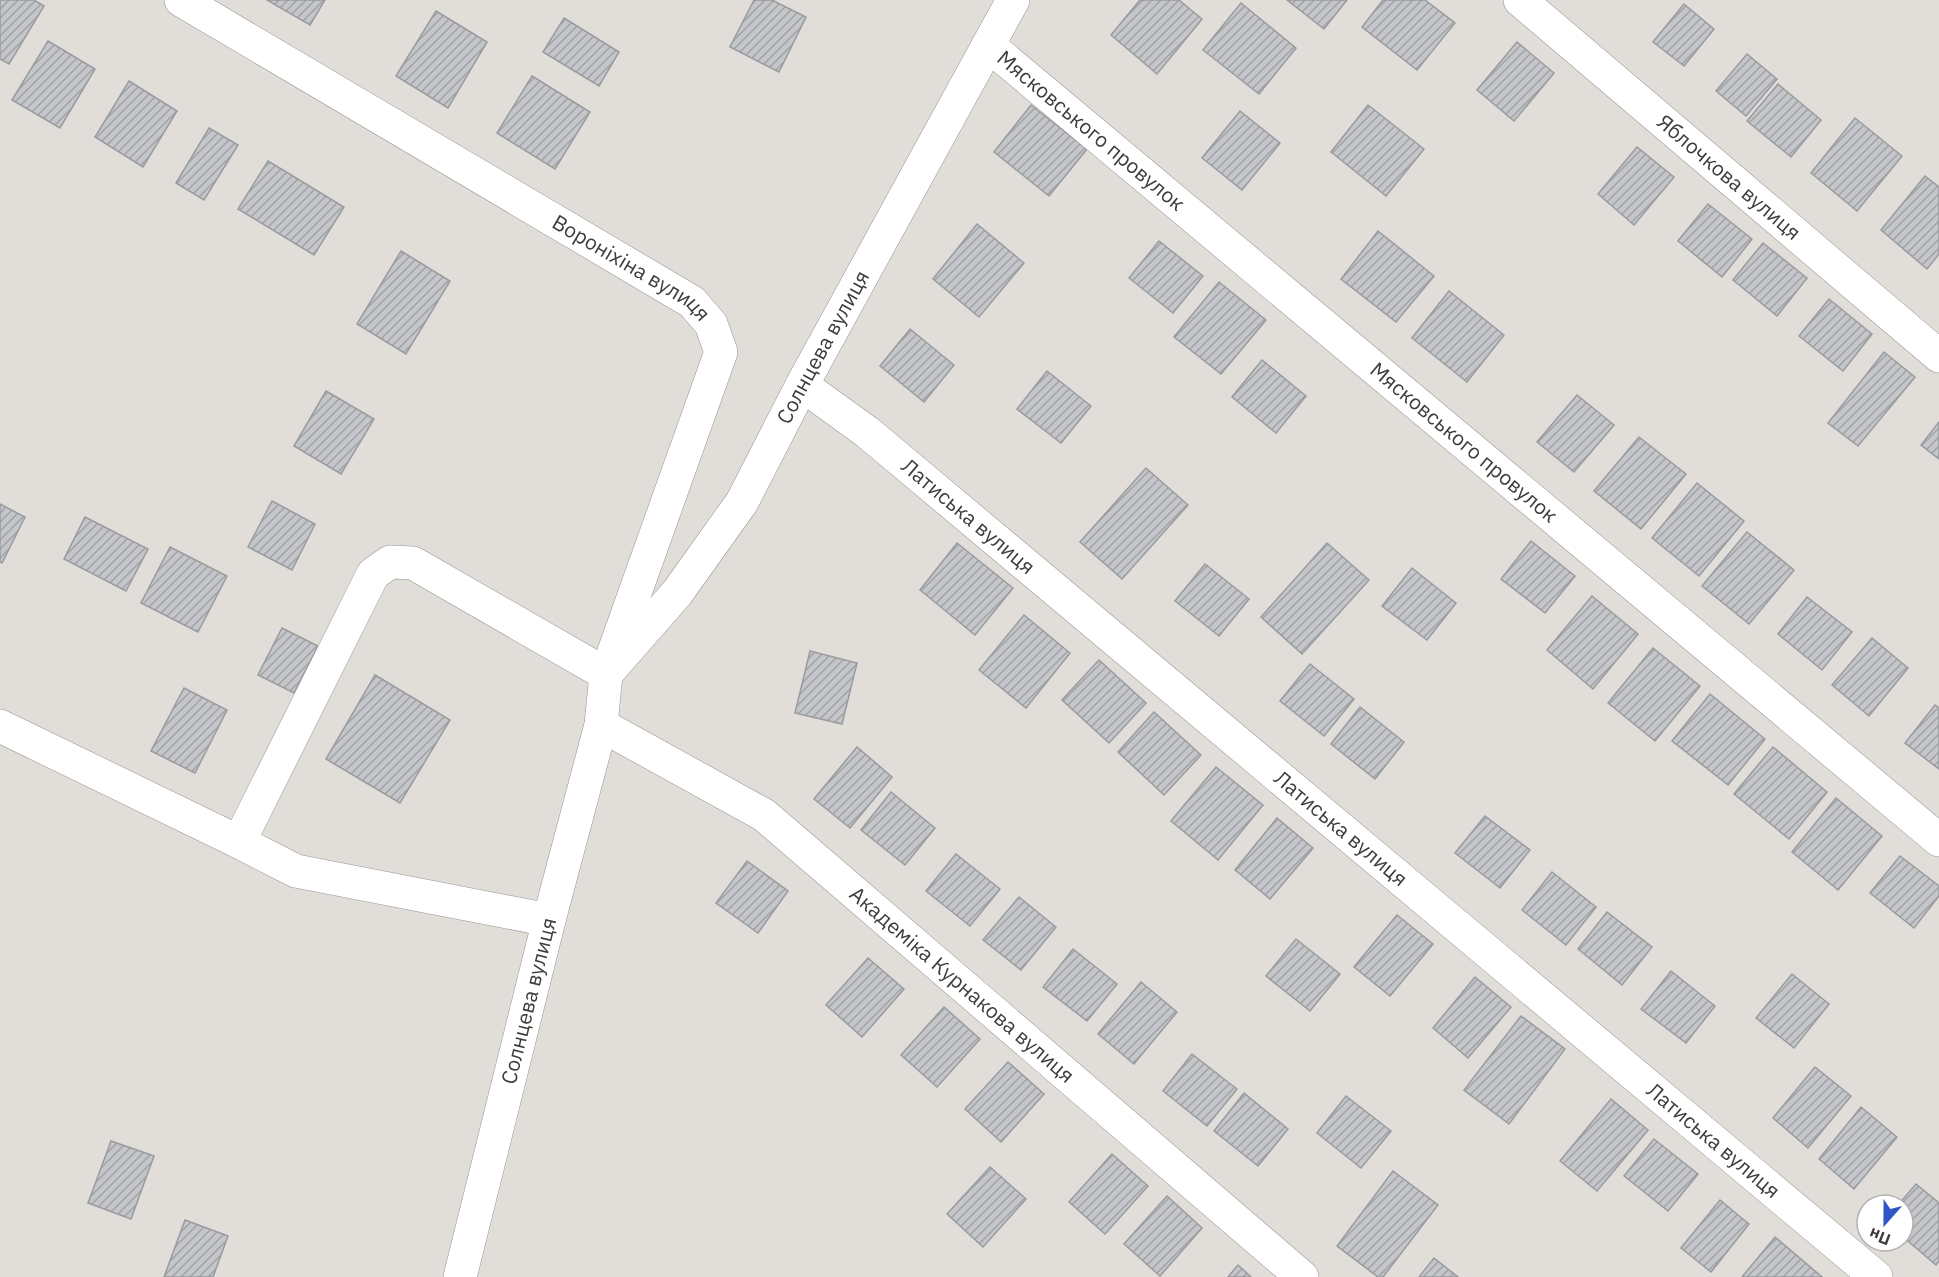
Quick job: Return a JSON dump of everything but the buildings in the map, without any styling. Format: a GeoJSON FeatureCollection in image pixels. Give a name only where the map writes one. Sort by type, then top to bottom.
{"type":"FeatureCollection","features":[{"type":"Feature","properties":{"kind":"street","name":"Вороніхіна вулиця"},"geometry":{"type":"LineString","coordinates":[[181,0],[692,302],[711,324],[721,352],[606,674],[601,725]]}},
{"type":"Feature","properties":{"kind":"street","name":"Солнцева вулиця"},"geometry":{"type":"LineString","coordinates":[[606,674],[677,593],[742,502],[801,385],[1013,0]]}},
{"type":"Feature","properties":{"kind":"street","name":"Яблочкова вулиця"},"geometry":{"type":"LineString","coordinates":[[1520,0],[1939,356]]}},
{"type":"Feature","properties":{"kind":"street","name":"Мясковського провулок"},"geometry":{"type":"LineString","coordinates":[[988,45],[1939,840]]}},
{"type":"Feature","properties":{"kind":"street","name":"Латиська вулиця"},"geometry":{"type":"LineString","coordinates":[[801,385],[877,440],[1876,1277]]}},
{"type":"Feature","properties":{"kind":"street"},"geometry":{"type":"LineString","coordinates":[[239,842],[373,574],[390,562],[413,563],[606,674]]}},
{"type":"Feature","properties":{"kind":"street","name":"Солнцева вулиця"},"geometry":{"type":"LineString","coordinates":[[460,1277],[549,920],[601,725]]}},
{"type":"Feature","properties":{"kind":"street","name":"Академіка Курнакова вулиця"},"geometry":{"type":"LineString","coordinates":[[601,725],[764,815],[1302,1277]]}},
{"type":"Feature","properties":{"kind":"street"},"geometry":{"type":"LineString","coordinates":[[0,726],[296,871],[549,920]]}}]}
